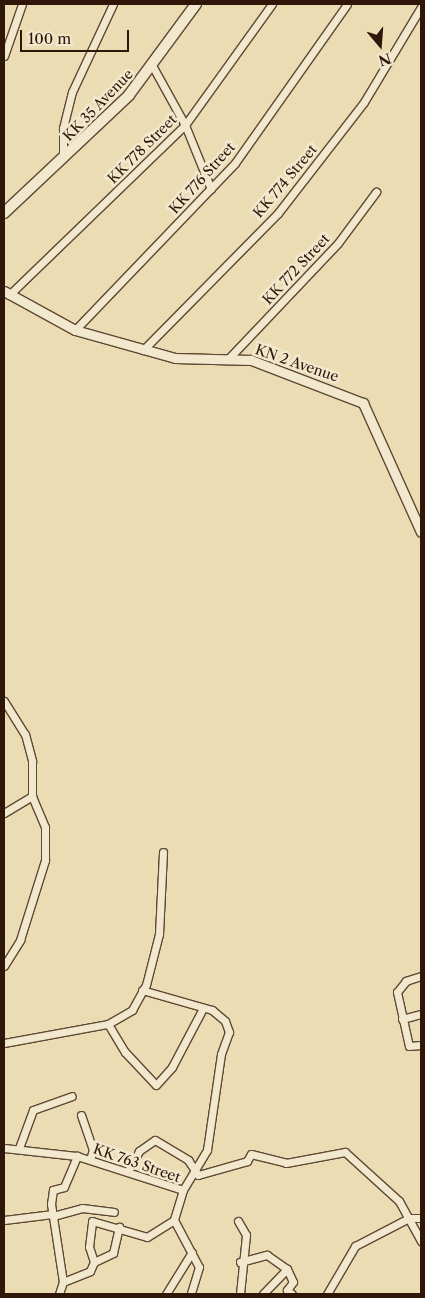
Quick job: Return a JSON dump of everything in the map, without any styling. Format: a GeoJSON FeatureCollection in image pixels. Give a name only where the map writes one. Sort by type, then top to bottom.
{"type":"FeatureCollection","features":[{"type":"Feature","properties":{"kind":"main road","name":"KK 35 Avenue"},"geometry":{"type":"LineString","coordinates":[[4,213],[63,160],[153,67],[196,4]]}},
{"type":"Feature","properties":{"kind":"street"},"geometry":{"type":"LineString","coordinates":[[4,56],[22,4]]}},
{"type":"Feature","properties":{"kind":"street"},"geometry":{"type":"LineString","coordinates":[[63,160],[63,128],[72,92],[113,4]]}},
{"type":"Feature","properties":{"kind":"street","name":"KK 778 Street"},"geometry":{"type":"LineString","coordinates":[[6,293],[185,125],[272,4]]}},
{"type":"Feature","properties":{"kind":"street","name":"KK 776 Street"},"geometry":{"type":"LineString","coordinates":[[75,330],[235,163],[347,4]]}},
{"type":"Feature","properties":{"kind":"street","name":"KK 774 Street"},"geometry":{"type":"LineString","coordinates":[[143,350],[278,213],[364,102],[421,7]]}},
{"type":"Feature","properties":{"kind":"street"},"geometry":{"type":"LineString","coordinates":[[153,67],[185,125],[211,189]]}},
{"type":"Feature","properties":{"kind":"street","name":"KK 772 Street"},"geometry":{"type":"LineString","coordinates":[[229,358],[338,243],[376,192]]}},
{"type":"Feature","properties":{"kind":"street","name":"KN 2 Avenue"},"geometry":{"type":"LineString","coordinates":[[6,293],[75,330],[143,350],[195,361],[229,358],[268,366],[363,403],[421,532]]}},
{"type":"Feature","properties":{"kind":"street"},"geometry":{"type":"LineString","coordinates":[[4,701],[25,734],[32,761],[32,796],[45,827],[45,860],[20,940],[4,966]]}},
{"type":"Feature","properties":{"kind":"street"},"geometry":{"type":"LineString","coordinates":[[4,813],[32,796]]}},
{"type":"Feature","properties":{"kind":"street"},"geometry":{"type":"LineString","coordinates":[[4,1043],[108,1024],[132,1010],[142,990],[162,912],[163,852]]}},
{"type":"Feature","properties":{"kind":"street"},"geometry":{"type":"LineString","coordinates":[[421,976],[402,984],[397,992],[409,1046],[421,1045]]}},
{"type":"Feature","properties":{"kind":"street"},"geometry":{"type":"LineString","coordinates":[[142,990],[212,1010],[225,1021],[229,1032],[220,1054],[207,1150],[183,1190]]}},
{"type":"Feature","properties":{"kind":"street"},"geometry":{"type":"LineString","coordinates":[[108,1024],[125,1052],[156,1085],[172,1067],[202,1010]]}},
{"type":"Feature","properties":{"kind":"street"},"geometry":{"type":"LineString","coordinates":[[402,1019],[421,1014]]}},
{"type":"Feature","properties":{"kind":"street"},"geometry":{"type":"LineString","coordinates":[[19,1148],[33,1110],[72,1096]]}},
{"type":"Feature","properties":{"kind":"street"},"geometry":{"type":"LineString","coordinates":[[81,1115],[93,1149],[90,1160]]}},
{"type":"Feature","properties":{"kind":"street"},"geometry":{"type":"LineString","coordinates":[[128,1171],[138,1151],[155,1140],[188,1160],[194,1172],[198,1175],[247,1161],[251,1154],[286,1163],[345,1152],[399,1201],[421,1240]]}},
{"type":"Feature","properties":{"kind":"street","name":"KK 763 Street"},"geometry":{"type":"LineString","coordinates":[[4,1148],[19,1148],[77,1156],[183,1190],[174,1220]]}},
{"type":"Feature","properties":{"kind":"street"},"geometry":{"type":"LineString","coordinates":[[59,1294],[63,1282],[53,1215],[53,1190],[64,1186],[77,1156]]}},
{"type":"Feature","properties":{"kind":"street"},"geometry":{"type":"LineString","coordinates":[[4,1220],[53,1215],[82,1208],[114,1212]]}},
{"type":"Feature","properties":{"kind":"street"},"geometry":{"type":"LineString","coordinates":[[327,1294],[355,1246],[409,1218],[421,1218]]}},
{"type":"Feature","properties":{"kind":"street"},"geometry":{"type":"LineString","coordinates":[[94,1262],[89,1247],[92,1221],[152,1237],[174,1220],[199,1267],[191,1294]]}},
{"type":"Feature","properties":{"kind":"street"},"geometry":{"type":"LineString","coordinates":[[238,1221],[246,1235],[240,1262],[240,1294]]}},
{"type":"Feature","properties":{"kind":"street"},"geometry":{"type":"LineString","coordinates":[[63,1282],[90,1270],[94,1262],[113,1253],[119,1227]]}},
{"type":"Feature","properties":{"kind":"street"},"geometry":{"type":"LineString","coordinates":[[166,1294],[192,1252]]}},
{"type":"Feature","properties":{"kind":"street"},"geometry":{"type":"LineString","coordinates":[[240,1262],[267,1256],[287,1269],[293,1282],[287,1290],[292,1294]]}},
{"type":"Feature","properties":{"kind":"street"},"geometry":{"type":"LineString","coordinates":[[263,1294],[287,1269]]}}]}
